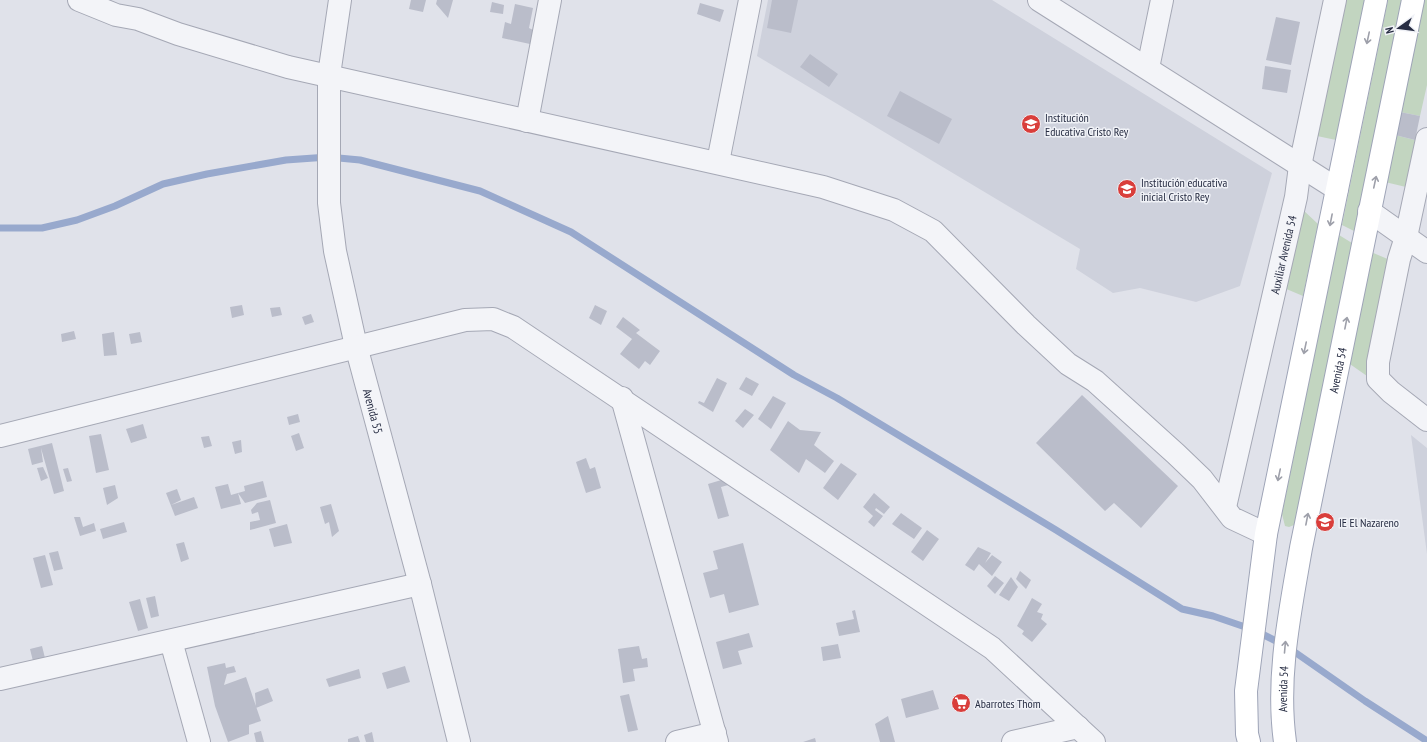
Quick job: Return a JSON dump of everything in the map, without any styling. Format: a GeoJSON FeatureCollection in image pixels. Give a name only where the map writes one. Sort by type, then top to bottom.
{"type":"FeatureCollection","features":[{"type":"Feature","properties":{"kind":"main road"},"geometry":{"type":"LineString","coordinates":[[1249,742],[1247,734],[1246,691],[1266,534],[1376,0]]}},
{"type":"Feature","properties":{"kind":"main road","name":"Avenida 54"},"geometry":{"type":"LineString","coordinates":[[1286,742],[1282,719],[1282,685],[1286,638],[1301,548],[1413,0]]}},
{"type":"Feature","properties":{"kind":"street"},"geometry":{"type":"LineString","coordinates":[[79,0],[116,15],[138,19],[178,34],[261,60],[527,121],[718,162],[823,187],[894,210],[933,231],[1036,335],[1068,364],[1095,381],[1176,454],[1202,480],[1225,507],[1232,518],[1266,534]]}},
{"type":"Feature","properties":{"kind":"street","name":"Avenida 55"},"geometry":{"type":"LineString","coordinates":[[340,0],[329,75],[328,157],[330,217],[335,251],[356,346],[420,584],[459,742]]}},
{"type":"Feature","properties":{"kind":"street"},"geometry":{"type":"LineString","coordinates":[[527,121],[550,0]]}},
{"type":"Feature","properties":{"kind":"street"},"geometry":{"type":"LineString","coordinates":[[718,162],[750,0]]}},
{"type":"Feature","properties":{"kind":"street"},"geometry":{"type":"LineString","coordinates":[[1039,0],[1148,68],[1337,190]]}},
{"type":"Feature","properties":{"kind":"street"},"geometry":{"type":"LineString","coordinates":[[1148,68],[1162,0]]}},
{"type":"Feature","properties":{"kind":"street","name":"Auxiliar Avenida 54"},"geometry":{"type":"LineString","coordinates":[[1225,507],[1294,204],[1300,166],[1335,0]]}},
{"type":"Feature","properties":{"kind":"street"},"geometry":{"type":"LineString","coordinates":[[1427,139],[1406,237],[1398,259],[1378,362],[1378,379],[1384,387],[1427,420]]}},
{"type":"Feature","properties":{"kind":"street"},"geometry":{"type":"LineString","coordinates":[[1369,211],[1427,252]]}},
{"type":"Feature","properties":{"kind":"street"},"geometry":{"type":"LineString","coordinates":[[0,436],[465,320],[493,319],[513,327],[622,398],[992,648],[1094,742]]}},
{"type":"Feature","properties":{"kind":"street"},"geometry":{"type":"LineString","coordinates":[[622,398],[716,737],[677,742]]}},
{"type":"Feature","properties":{"kind":"street"},"geometry":{"type":"LineString","coordinates":[[0,679],[420,584]]}},
{"type":"Feature","properties":{"kind":"street"},"geometry":{"type":"LineString","coordinates":[[172,641],[199,742]]}},
{"type":"Feature","properties":{"kind":"street"},"geometry":{"type":"LineString","coordinates":[[1013,742],[1078,727]]}},
{"type":"Feature","properties":{"kind":"shaded area","name":"Institución Educativa Cristo Rey"},"geometry":{"type":"Polygon","coordinates":[[[768,0],[992,0],[1272,173],[1240,286],[1196,302],[1140,288],[1113,293],[1076,269],[1080,249],[757,56],[768,0]]]}},
{"type":"Feature","properties":{"kind":"shaded area"},"geometry":{"type":"Polygon","coordinates":[[[1411,435],[1427,448],[1427,554],[1411,435]]]}},
{"type":"Feature","properties":{"kind":"green space"},"geometry":{"type":"Polygon","coordinates":[[[1346,0],[1365,0],[1336,140],[1317,136],[1346,0]]]}},
{"type":"Feature","properties":{"kind":"green space"},"geometry":{"type":"Polygon","coordinates":[[[1388,0],[1402,0],[1354,231],[1342,225],[1388,0]]]}},
{"type":"Feature","properties":{"kind":"green space"},"geometry":{"type":"Polygon","coordinates":[[[1424,0],[1427,0],[1427,85],[1420,116],[1400,112],[1424,0]]]}},
{"type":"Feature","properties":{"kind":"green space"},"geometry":{"type":"Polygon","coordinates":[[[1395,135],[1415,140],[1406,187],[1385,182],[1395,135]]]}},
{"type":"Feature","properties":{"kind":"green space"},"geometry":{"type":"Polygon","coordinates":[[[1302,209],[1318,224],[1303,296],[1284,288],[1302,209]]]}},
{"type":"Feature","properties":{"kind":"green space"},"geometry":{"type":"Polygon","coordinates":[[[1339,235],[1352,243],[1296,518],[1294,525],[1289,527],[1285,526],[1282,514],[1339,235]]]}},
{"type":"Feature","properties":{"kind":"green space"},"geometry":{"type":"Polygon","coordinates":[[[1371,252],[1390,260],[1367,376],[1347,362],[1371,252]]]}},
{"type":"Feature","properties":{"kind":"building"},"geometry":{"type":"Polygon","coordinates":[[[411,0],[426,0],[423,12],[409,9],[411,0]]]}},
{"type":"Feature","properties":{"kind":"building"},"geometry":{"type":"Polygon","coordinates":[[[437,0],[453,0],[448,18],[436,4],[437,0]]]}},
{"type":"Feature","properties":{"kind":"building"},"geometry":{"type":"Polygon","coordinates":[[[772,0],[798,0],[791,33],[767,28],[772,0]]]}},
{"type":"Feature","properties":{"kind":"building"},"geometry":{"type":"Polygon","coordinates":[[[492,2],[504,5],[503,14],[490,12],[492,2]]]}},
{"type":"Feature","properties":{"kind":"building"},"geometry":{"type":"Polygon","coordinates":[[[700,3],[724,10],[720,22],[697,14],[700,3]]]}},
{"type":"Feature","properties":{"kind":"building"},"geometry":{"type":"Polygon","coordinates":[[[515,4],[533,8],[529,28],[533,30],[530,44],[502,38],[505,22],[511,24],[515,4]]]}},
{"type":"Feature","properties":{"kind":"building"},"geometry":{"type":"Polygon","coordinates":[[[1276,17],[1300,22],[1291,65],[1266,60],[1276,17]]]}},
{"type":"Feature","properties":{"kind":"building"},"geometry":{"type":"Polygon","coordinates":[[[810,54],[838,74],[829,87],[800,67],[810,54]]]}},
{"type":"Feature","properties":{"kind":"building"},"geometry":{"type":"Polygon","coordinates":[[[1265,66],[1291,70],[1287,93],[1262,89],[1265,66]]]}},
{"type":"Feature","properties":{"kind":"building"},"geometry":{"type":"Polygon","coordinates":[[[900,91],[952,119],[939,144],[887,116],[900,91]]]}},
{"type":"Feature","properties":{"kind":"building"},"geometry":{"type":"Polygon","coordinates":[[[1400,112],[1420,116],[1415,140],[1395,135],[1400,112]]]}},
{"type":"Feature","properties":{"kind":"building"},"geometry":{"type":"Polygon","coordinates":[[[242,305],[244,315],[232,318],[230,307],[242,305]]]}},
{"type":"Feature","properties":{"kind":"building"},"geometry":{"type":"Polygon","coordinates":[[[595,305],[607,311],[601,325],[589,318],[595,305]]]}},
{"type":"Feature","properties":{"kind":"building"},"geometry":{"type":"Polygon","coordinates":[[[280,307],[282,315],[272,317],[270,308],[280,307]]]}},
{"type":"Feature","properties":{"kind":"building"},"geometry":{"type":"Polygon","coordinates":[[[311,314],[314,322],[305,325],[302,317],[311,314]]]}},
{"type":"Feature","properties":{"kind":"building"},"geometry":{"type":"Polygon","coordinates":[[[623,317],[640,330],[636,333],[660,351],[650,365],[645,361],[639,369],[620,354],[632,339],[616,327],[623,317]]]}},
{"type":"Feature","properties":{"kind":"building"},"geometry":{"type":"Polygon","coordinates":[[[74,331],[76,339],[62,342],[61,334],[74,331]]]}},
{"type":"Feature","properties":{"kind":"building"},"geometry":{"type":"Polygon","coordinates":[[[114,332],[117,355],[104,356],[102,334],[114,332]]]}},
{"type":"Feature","properties":{"kind":"building"},"geometry":{"type":"Polygon","coordinates":[[[140,332],[142,342],[131,344],[129,334],[140,332]]]}},
{"type":"Feature","properties":{"kind":"building"},"geometry":{"type":"Polygon","coordinates":[[[746,377],[759,384],[752,396],[739,389],[746,377]]]}},
{"type":"Feature","properties":{"kind":"building"},"geometry":{"type":"Polygon","coordinates":[[[717,378],[727,383],[713,412],[698,403],[699,401],[704,403],[717,378]]]}},
{"type":"Feature","properties":{"kind":"building"},"geometry":{"type":"Polygon","coordinates":[[[1082,395],[1178,486],[1141,528],[1114,503],[1105,511],[1036,443],[1082,395]]]}},
{"type":"Feature","properties":{"kind":"building"},"geometry":{"type":"Polygon","coordinates":[[[773,396],[786,403],[771,429],[758,419],[773,396]]]}},
{"type":"Feature","properties":{"kind":"building"},"geometry":{"type":"Polygon","coordinates":[[[745,409],[754,415],[743,428],[735,421],[745,409]]]}},
{"type":"Feature","properties":{"kind":"building"},"geometry":{"type":"Polygon","coordinates":[[[298,414],[300,422],[289,425],[287,417],[298,414]]]}},
{"type":"Feature","properties":{"kind":"building"},"geometry":{"type":"Polygon","coordinates":[[[788,421],[800,430],[821,432],[814,445],[834,461],[825,473],[806,459],[799,473],[770,450],[788,421]]]}},
{"type":"Feature","properties":{"kind":"building"},"geometry":{"type":"Polygon","coordinates":[[[143,424],[147,438],[131,443],[126,429],[143,424]]]}},
{"type":"Feature","properties":{"kind":"building"},"geometry":{"type":"Polygon","coordinates":[[[299,433],[304,448],[296,451],[291,436],[299,433]]]}},
{"type":"Feature","properties":{"kind":"building"},"geometry":{"type":"Polygon","coordinates":[[[101,434],[109,470],[96,473],[89,436],[101,434]]]}},
{"type":"Feature","properties":{"kind":"building"},"geometry":{"type":"Polygon","coordinates":[[[209,436],[212,446],[204,448],[201,437],[209,436]]]}},
{"type":"Feature","properties":{"kind":"building"},"geometry":{"type":"Polygon","coordinates":[[[241,440],[242,452],[235,454],[232,442],[241,440]]]}},
{"type":"Feature","properties":{"kind":"building"},"geometry":{"type":"Polygon","coordinates":[[[52,443],[64,491],[54,494],[41,448],[43,462],[32,465],[28,449],[52,443]]]}},
{"type":"Feature","properties":{"kind":"building"},"geometry":{"type":"Polygon","coordinates":[[[586,458],[590,469],[595,467],[601,488],[586,493],[576,462],[586,458]]]}},
{"type":"Feature","properties":{"kind":"building"},"geometry":{"type":"Polygon","coordinates":[[[841,463],[857,474],[838,500],[823,488],[841,463]]]}},
{"type":"Feature","properties":{"kind":"building"},"geometry":{"type":"Polygon","coordinates":[[[43,467],[48,478],[41,481],[37,468],[43,467]]]}},
{"type":"Feature","properties":{"kind":"building"},"geometry":{"type":"Polygon","coordinates":[[[68,468],[72,481],[67,482],[63,469],[68,468]]]}},
{"type":"Feature","properties":{"kind":"building"},"geometry":{"type":"Polygon","coordinates":[[[728,478],[732,484],[721,487],[729,516],[718,519],[708,484],[728,478]]]}},
{"type":"Feature","properties":{"kind":"building"},"geometry":{"type":"Polygon","coordinates":[[[263,481],[267,497],[245,503],[238,493],[245,491],[244,486],[263,481]]]}},
{"type":"Feature","properties":{"kind":"building"},"geometry":{"type":"Polygon","coordinates":[[[228,484],[231,495],[238,493],[241,504],[221,509],[215,487],[228,484]]]}},
{"type":"Feature","properties":{"kind":"building"},"geometry":{"type":"Polygon","coordinates":[[[115,485],[118,498],[107,505],[103,488],[115,485]]]}},
{"type":"Feature","properties":{"kind":"building"},"geometry":{"type":"Polygon","coordinates":[[[177,489],[181,500],[171,505],[194,497],[198,508],[175,516],[166,493],[177,489]]]}},
{"type":"Feature","properties":{"kind":"building"},"geometry":{"type":"Polygon","coordinates":[[[874,493],[890,507],[884,514],[876,508],[875,510],[883,516],[874,527],[868,522],[873,516],[863,507],[874,493]]]}},
{"type":"Feature","properties":{"kind":"building"},"geometry":{"type":"Polygon","coordinates":[[[270,500],[276,523],[250,530],[250,522],[260,520],[258,512],[252,514],[251,510],[257,503],[270,500]]]}},
{"type":"Feature","properties":{"kind":"building"},"geometry":{"type":"Polygon","coordinates":[[[331,504],[339,531],[332,537],[329,522],[325,524],[320,507],[331,504]]]}},
{"type":"Feature","properties":{"kind":"building"},"geometry":{"type":"Polygon","coordinates":[[[901,513],[922,528],[914,539],[892,524],[901,513]]]}},
{"type":"Feature","properties":{"kind":"building"},"geometry":{"type":"Polygon","coordinates":[[[74,517],[80,517],[83,527],[94,523],[96,531],[80,536],[74,517]]]}},
{"type":"Feature","properties":{"kind":"building"},"geometry":{"type":"Polygon","coordinates":[[[124,522],[127,532],[103,539],[100,529],[124,522]]]}},
{"type":"Feature","properties":{"kind":"building"},"geometry":{"type":"Polygon","coordinates":[[[287,524],[292,543],[274,547],[269,529],[287,524]]]}},
{"type":"Feature","properties":{"kind":"building"},"geometry":{"type":"Polygon","coordinates":[[[927,530],[939,539],[923,561],[911,552],[927,530]]]}},
{"type":"Feature","properties":{"kind":"building"},"geometry":{"type":"Polygon","coordinates":[[[184,542],[189,559],[181,562],[176,544],[184,542]]]}},
{"type":"Feature","properties":{"kind":"building"},"geometry":{"type":"Polygon","coordinates":[[[743,543],[759,605],[729,613],[724,594],[710,598],[703,573],[718,569],[713,551],[743,543]]]}},
{"type":"Feature","properties":{"kind":"building"},"geometry":{"type":"Polygon","coordinates":[[[978,547],[991,553],[985,563],[992,555],[1002,562],[992,576],[979,564],[974,571],[965,565],[978,547]]]}},
{"type":"Feature","properties":{"kind":"building"},"geometry":{"type":"Polygon","coordinates":[[[58,551],[63,569],[54,571],[49,553],[58,551]]]}},
{"type":"Feature","properties":{"kind":"building"},"geometry":{"type":"Polygon","coordinates":[[[45,555],[53,585],[41,588],[33,558],[45,555]]]}},
{"type":"Feature","properties":{"kind":"building"},"geometry":{"type":"Polygon","coordinates":[[[1020,571],[1031,580],[1026,589],[1016,579],[1020,571]]]}},
{"type":"Feature","properties":{"kind":"building"},"geometry":{"type":"Polygon","coordinates":[[[995,576],[1004,583],[995,594],[987,586],[995,576]]]}},
{"type":"Feature","properties":{"kind":"building"},"geometry":{"type":"Polygon","coordinates":[[[1011,577],[1018,587],[1009,601],[999,595],[1011,577]]]}},
{"type":"Feature","properties":{"kind":"building"},"geometry":{"type":"Polygon","coordinates":[[[155,596],[159,616],[151,618],[146,598],[155,596]]]}},
{"type":"Feature","properties":{"kind":"building"},"geometry":{"type":"Polygon","coordinates":[[[1032,598],[1042,604],[1037,612],[1043,614],[1041,619],[1047,624],[1032,642],[1022,634],[1024,631],[1017,626],[1032,598]]]}},
{"type":"Feature","properties":{"kind":"building"},"geometry":{"type":"Polygon","coordinates":[[[140,599],[148,628],[138,631],[129,602],[140,599]]]}},
{"type":"Feature","properties":{"kind":"building"},"geometry":{"type":"Polygon","coordinates":[[[855,610],[860,632],[839,636],[836,623],[854,619],[852,611],[855,610]]]}},
{"type":"Feature","properties":{"kind":"building"},"geometry":{"type":"Polygon","coordinates":[[[749,633],[753,647],[738,651],[742,664],[723,669],[716,642],[749,633]]]}},
{"type":"Feature","properties":{"kind":"building"},"geometry":{"type":"Polygon","coordinates":[[[838,644],[841,658],[823,661],[821,647],[838,644]]]}},
{"type":"Feature","properties":{"kind":"building"},"geometry":{"type":"Polygon","coordinates":[[[42,646],[45,658],[33,661],[30,649],[42,646]]]}},
{"type":"Feature","properties":{"kind":"building"},"geometry":{"type":"Polygon","coordinates":[[[639,646],[642,659],[647,658],[648,667],[633,669],[635,681],[623,683],[618,649],[639,646]]]}},
{"type":"Feature","properties":{"kind":"building"},"geometry":{"type":"Polygon","coordinates":[[[225,663],[226,668],[234,666],[236,672],[227,674],[224,685],[246,677],[261,721],[249,725],[249,734],[228,742],[215,706],[207,667],[225,663]]]}},
{"type":"Feature","properties":{"kind":"building"},"geometry":{"type":"Polygon","coordinates":[[[405,666],[410,682],[387,689],[382,673],[405,666]]]}},
{"type":"Feature","properties":{"kind":"building"},"geometry":{"type":"Polygon","coordinates":[[[359,669],[361,678],[329,687],[326,679],[359,669]]]}},
{"type":"Feature","properties":{"kind":"building"},"geometry":{"type":"Polygon","coordinates":[[[268,688],[273,701],[256,708],[255,693],[268,688]]]}},
{"type":"Feature","properties":{"kind":"building"},"geometry":{"type":"Polygon","coordinates":[[[933,690],[939,709],[906,718],[901,699],[933,690]]]}},
{"type":"Feature","properties":{"kind":"building"},"geometry":{"type":"Polygon","coordinates":[[[629,694],[638,730],[628,732],[620,696],[629,694]]]}},
{"type":"Feature","properties":{"kind":"building"},"geometry":{"type":"Polygon","coordinates":[[[888,716],[895,742],[880,742],[875,724],[888,716]]]}},
{"type":"Feature","properties":{"kind":"building"},"geometry":{"type":"Polygon","coordinates":[[[261,731],[264,742],[256,742],[254,733],[261,731]]]}},
{"type":"Feature","properties":{"kind":"building"},"geometry":{"type":"Polygon","coordinates":[[[372,732],[374,742],[366,742],[364,735],[372,732]]]}},
{"type":"Feature","properties":{"kind":"building"},"geometry":{"type":"Polygon","coordinates":[[[358,736],[360,742],[348,742],[348,739],[358,736]]]}},
{"type":"Feature","properties":{"kind":"building"},"geometry":{"type":"Polygon","coordinates":[[[815,738],[816,742],[803,742],[815,738]]]}},
{"type":"Feature","properties":{"kind":"waterway"},"geometry":{"type":"LineString","coordinates":[[0,228],[42,228],[77,220],[115,206],[163,184],[207,174],[286,160],[328,157],[360,160],[480,191],[571,232],[794,375],[837,398],[1056,530],[1182,609],[1213,616],[1254,630],[1286,646],[1365,701],[1427,741]]}},
{"type":"Feature","properties":{"kind":"place","name":"Institución Educativa Cristo Rey"},"geometry":{"type":"Point","coordinates":[1031,124]}},
{"type":"Feature","properties":{"kind":"place","name":"Institución educativa inicial Cristo Rey"},"geometry":{"type":"Point","coordinates":[1127,189]}},
{"type":"Feature","properties":{"kind":"place","name":"IE El Nazareno"},"geometry":{"type":"Point","coordinates":[1325,522]}},
{"type":"Feature","properties":{"kind":"place","name":"Abarrotes Thom"},"geometry":{"type":"Point","coordinates":[961,703]}}]}
